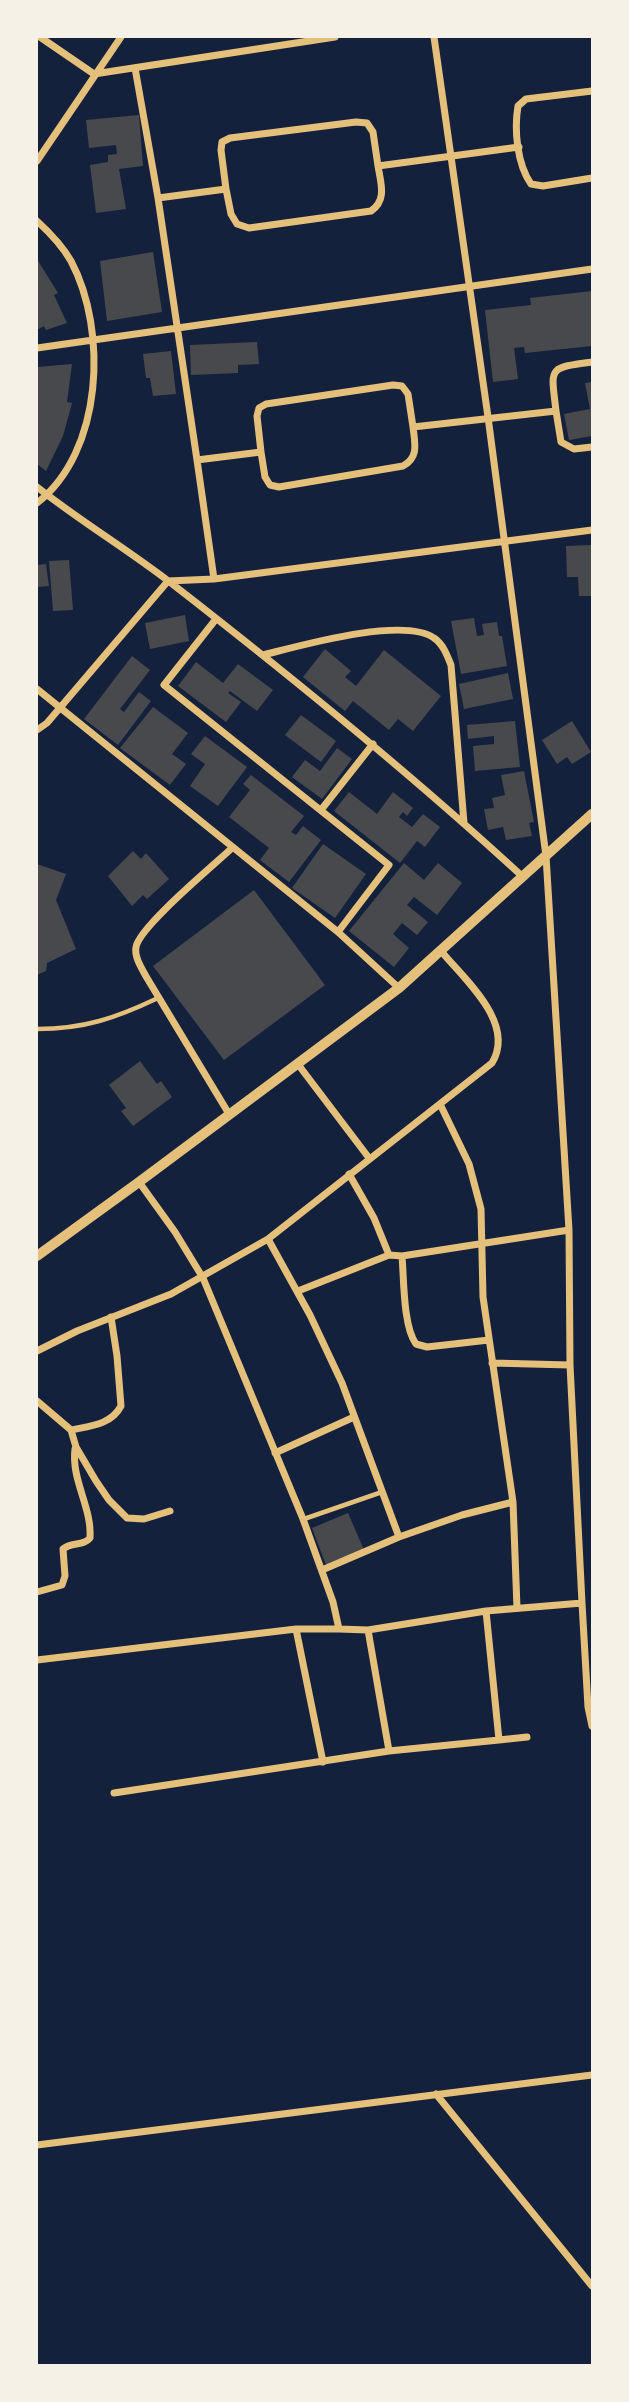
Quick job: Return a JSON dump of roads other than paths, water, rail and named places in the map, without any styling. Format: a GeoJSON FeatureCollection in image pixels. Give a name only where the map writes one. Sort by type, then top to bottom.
{"type":"FeatureCollection","features":[{"type":"Feature","properties":{"kind":"street"},"geometry":{"type":"LineString","coordinates":[[40,37],[94,74],[335,37]]}},
{"type":"Feature","properties":{"kind":"street"},"geometry":{"type":"LineString","coordinates":[[37,161],[121,37]]}},
{"type":"Feature","properties":{"kind":"street"},"geometry":{"type":"LineString","coordinates":[[434,37],[546,856],[569,1230],[570,1365],[583,1627],[588,1707],[592,1727]]}},
{"type":"Feature","properties":{"kind":"street"},"geometry":{"type":"LineString","coordinates":[[135,68],[158,198],[214,579]]}},
{"type":"Feature","properties":{"kind":"street"},"geometry":{"type":"LineString","coordinates":[[592,91],[526,99],[517,106],[516,118],[523,173],[531,184],[543,186],[592,178]]}},
{"type":"Feature","properties":{"kind":"street"},"geometry":{"type":"LineString","coordinates":[[356,122],[368,123],[373,132],[383,194],[379,205],[370,211],[249,228],[237,224],[231,214],[226,189],[220,150],[222,142],[230,138],[356,122]]}},
{"type":"Feature","properties":{"kind":"street"},"geometry":{"type":"LineString","coordinates":[[378,166],[519,147]]}},
{"type":"Feature","properties":{"kind":"street"},"geometry":{"type":"LineString","coordinates":[[158,198],[226,189]]}},
{"type":"Feature","properties":{"kind":"street"},"geometry":{"type":"LineString","coordinates":[[37,221],[71,260],[85,296],[94,340],[91,404],[85,428],[72,459],[47,495],[37,503]]}},
{"type":"Feature","properties":{"kind":"street"},"geometry":{"type":"LineString","coordinates":[[37,348],[592,269]]}},
{"type":"Feature","properties":{"kind":"street"},"geometry":{"type":"LineString","coordinates":[[592,362],[561,366],[552,378],[561,442],[574,449],[592,447]]}},
{"type":"Feature","properties":{"kind":"street"},"geometry":{"type":"LineString","coordinates":[[393,385],[402,386],[408,394],[413,427],[416,451],[412,461],[403,466],[279,487],[270,485],[265,477],[257,416],[259,408],[266,404],[393,385]]}},
{"type":"Feature","properties":{"kind":"street"},"geometry":{"type":"LineString","coordinates":[[413,427],[556,411]]}},
{"type":"Feature","properties":{"kind":"street"},"geometry":{"type":"LineString","coordinates":[[197,460],[261,452]]}},
{"type":"Feature","properties":{"kind":"street"},"geometry":{"type":"LineString","coordinates":[[37,487],[169,581],[263,655],[373,744],[523,877]]}},
{"type":"Feature","properties":{"kind":"street"},"geometry":{"type":"LineString","coordinates":[[37,730],[47,723],[169,581],[214,579],[592,530]]}},
{"type":"Feature","properties":{"kind":"street"},"geometry":{"type":"LineString","coordinates":[[216,619],[164,685],[389,865],[338,932]]}},
{"type":"Feature","properties":{"kind":"street"},"geometry":{"type":"LineString","coordinates":[[263,655],[365,632],[418,632],[433,637],[443,647],[452,665],[464,823]]}},
{"type":"Feature","properties":{"kind":"street"},"geometry":{"type":"LineString","coordinates":[[37,689],[338,932],[399,988]]}},
{"type":"Feature","properties":{"kind":"street"},"geometry":{"type":"LineString","coordinates":[[321,810],[373,744]]}},
{"type":"Feature","properties":{"kind":"street"},"geometry":{"type":"LineString","coordinates":[[37,1256],[399,988],[592,814]]}},
{"type":"Feature","properties":{"kind":"street"},"geometry":{"type":"LineString","coordinates":[[229,1114],[138,961],[136,947],[155,920],[232,848]]}},
{"type":"Feature","properties":{"kind":"street"},"geometry":{"type":"LineString","coordinates":[[37,1351],[77,1331],[171,1294],[203,1278],[268,1238],[492,1063],[499,1048],[498,1029],[489,1011],[441,951]]}},
{"type":"Feature","properties":{"kind":"street"},"geometry":{"type":"LineString","coordinates":[[297,1063],[369,1158]]}},
{"type":"Feature","properties":{"kind":"street"},"geometry":{"type":"LineString","coordinates":[[440,1104],[469,1164],[481,1209],[484,1297],[513,1502],[517,1608]]}},
{"type":"Feature","properties":{"kind":"street"},"geometry":{"type":"LineString","coordinates":[[349,1174],[374,1218],[389,1255]]}},
{"type":"Feature","properties":{"kind":"street"},"geometry":{"type":"LineString","coordinates":[[139,1182],[175,1232],[203,1278],[303,1519],[322,1570],[339,1629]]}},
{"type":"Feature","properties":{"kind":"street"},"geometry":{"type":"LineString","coordinates":[[298,1291],[389,1255],[402,1256],[569,1230]]}},
{"type":"Feature","properties":{"kind":"street"},"geometry":{"type":"LineString","coordinates":[[268,1238],[298,1291],[342,1383],[399,1536]]}},
{"type":"Feature","properties":{"kind":"street"},"geometry":{"type":"LineString","coordinates":[[402,1256],[407,1314],[411,1336],[416,1344],[426,1347],[489,1340]]}},
{"type":"Feature","properties":{"kind":"street"},"geometry":{"type":"LineString","coordinates":[[71,1430],[102,1423],[112,1418],[121,1406],[111,1317]]}},
{"type":"Feature","properties":{"kind":"street"},"geometry":{"type":"LineString","coordinates":[[492,1363],[570,1365]]}},
{"type":"Feature","properties":{"kind":"street"},"geometry":{"type":"LineString","coordinates":[[37,1401],[71,1430],[76,1447],[109,1500],[127,1518],[144,1519],[170,1511]]}},
{"type":"Feature","properties":{"kind":"street"},"geometry":{"type":"LineString","coordinates":[[275,1453],[354,1417]]}},
{"type":"Feature","properties":{"kind":"street"},"geometry":{"type":"LineString","coordinates":[[37,1592],[62,1585],[65,1576],[63,1549],[86,1542],[90,1538],[74,1462],[76,1447]]}},
{"type":"Feature","properties":{"kind":"street"},"geometry":{"type":"LineString","coordinates":[[322,1570],[399,1536],[513,1502]]}},
{"type":"Feature","properties":{"kind":"street"},"geometry":{"type":"LineString","coordinates":[[37,1660],[296,1629],[368,1630],[486,1611],[582,1603]]}},
{"type":"Feature","properties":{"kind":"street"},"geometry":{"type":"LineString","coordinates":[[486,1611],[499,1740]]}},
{"type":"Feature","properties":{"kind":"street"},"geometry":{"type":"LineString","coordinates":[[583,1627],[592,1626]]}},
{"type":"Feature","properties":{"kind":"street"},"geometry":{"type":"LineString","coordinates":[[296,1629],[323,1762]]}},
{"type":"Feature","properties":{"kind":"street"},"geometry":{"type":"LineString","coordinates":[[368,1630],[389,1751]]}},
{"type":"Feature","properties":{"kind":"street"},"geometry":{"type":"LineString","coordinates":[[114,1793],[389,1751],[527,1737]]}},
{"type":"Feature","properties":{"kind":"street"},"geometry":{"type":"LineString","coordinates":[[37,2145],[592,2075]]}},
{"type":"Feature","properties":{"kind":"street"},"geometry":{"type":"LineString","coordinates":[[436,2094],[592,2286]]}},
{"type":"Feature","properties":{"kind":"lane"},"geometry":{"type":"LineString","coordinates":[[37,1030],[99,1023],[159,997]]}},
{"type":"Feature","properties":{"kind":"lane"},"geometry":{"type":"LineString","coordinates":[[303,1519],[382,1492]]}}]}
